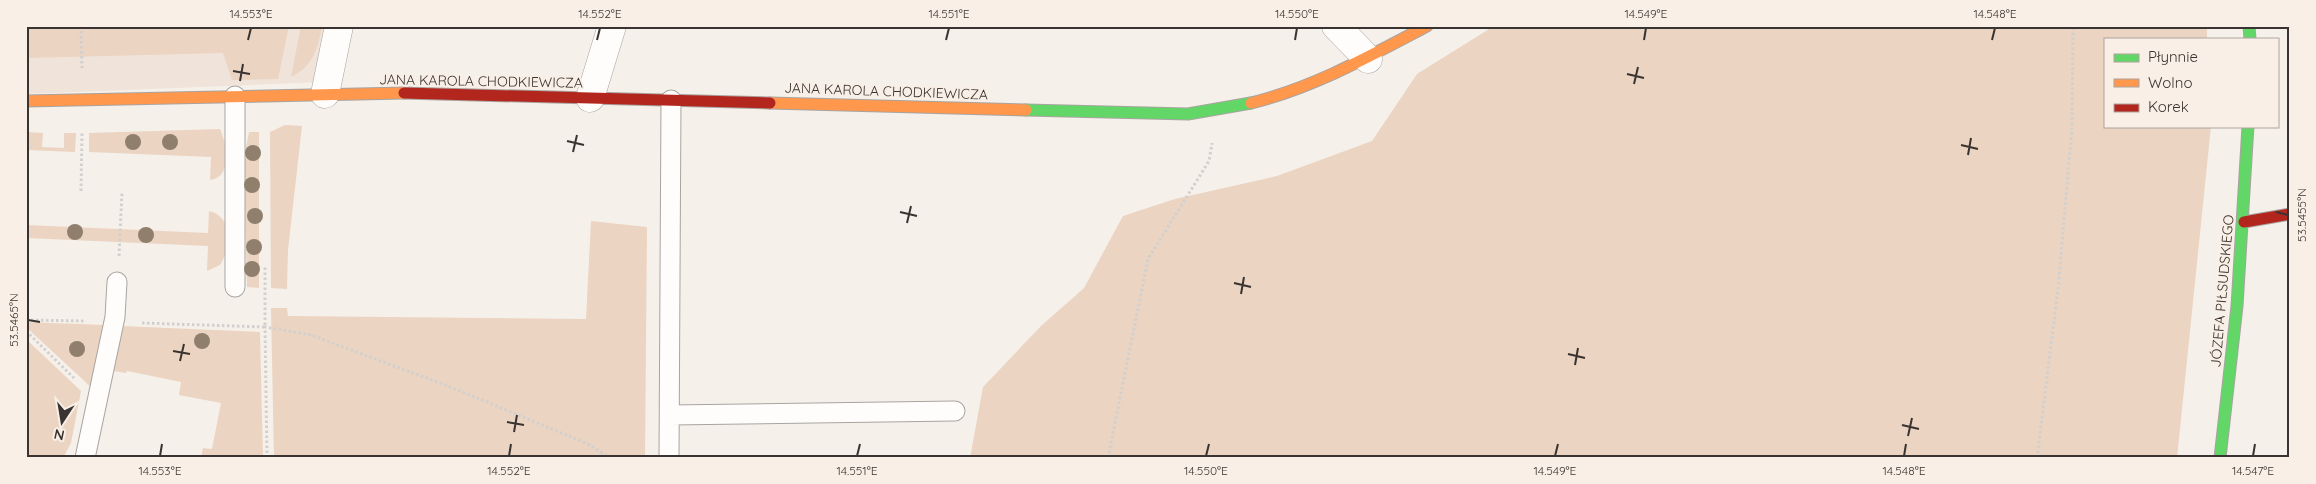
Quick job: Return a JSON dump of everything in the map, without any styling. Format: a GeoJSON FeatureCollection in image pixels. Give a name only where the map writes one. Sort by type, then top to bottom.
{"type":"FeatureCollection","features":[{"type":"Feature","properties":{"kind":"street"},"geometry":{"type":"LineString","coordinates":[[325,94],[339,26]]}},
{"type":"Feature","properties":{"kind":"street"},"geometry":{"type":"LineString","coordinates":[[590,98],[612,26]]}},
{"type":"Feature","properties":{"kind":"street"},"geometry":{"type":"LineString","coordinates":[[1336,26],[1368,59]]}},
{"type":"Feature","properties":{"kind":"street","name":"JANA KAROLA CHODKIEWICZA"},"geometry":{"type":"LineString","coordinates":[[26,101],[325,94],[590,98],[1148,114],[1217,111],[1265,101],[1334,75],[1368,59],[1428,26]]}},
{"type":"Feature","properties":{"kind":"street","name":"JÓZEFA PIŁSUDSKIEGO"},"geometry":{"type":"LineString","coordinates":[[2220,458],[2244,222],[2248,128]]}},
{"type":"Feature","properties":{"kind":"street"},"geometry":{"type":"LineString","coordinates":[[2244,222],[2290,214]]}},
{"type":"Feature","properties":{"kind":"lane"},"geometry":{"type":"LineString","coordinates":[[235,96],[235,287]]}},
{"type":"Feature","properties":{"kind":"lane"},"geometry":{"type":"LineString","coordinates":[[669,458],[671,100]]}},
{"type":"Feature","properties":{"kind":"lane"},"geometry":{"type":"LineString","coordinates":[[85,458],[114,322],[117,282]]}},
{"type":"Feature","properties":{"kind":"lane"},"geometry":{"type":"LineString","coordinates":[[670,415],[954,411]]}},
{"type":"Feature","properties":{"kind":"path"},"geometry":{"type":"LineString","coordinates":[[81,26],[82,75]]}},
{"type":"Feature","properties":{"kind":"path"},"geometry":{"type":"LineString","coordinates":[[2037,458],[2058,289],[2070,156],[2073,26]]}},
{"type":"Feature","properties":{"kind":"path"},"geometry":{"type":"LineString","coordinates":[[1108,458],[1148,259],[1209,162],[1217,111]]}},
{"type":"Feature","properties":{"kind":"path"},"geometry":{"type":"LineString","coordinates":[[81,190],[82,125]]}},
{"type":"Feature","properties":{"kind":"path"},"geometry":{"type":"LineString","coordinates":[[117,282],[122,192]]}},
{"type":"Feature","properties":{"kind":"path"},"geometry":{"type":"LineString","coordinates":[[265,260],[267,458]]}},
{"type":"Feature","properties":{"kind":"path"},"geometry":{"type":"LineString","coordinates":[[26,320],[265,328],[311,335],[426,378],[588,444],[610,458]]}},
{"type":"Feature","properties":{"kind":"path"},"geometry":{"type":"LineString","coordinates":[[26,331],[78,383]]}},
{"type":"Feature","properties":{"kind":"shaded area"},"geometry":{"type":"Polygon","coordinates":[[[26,26],[334,26],[322,82],[26,94],[26,26]]]}},
{"type":"Feature","properties":{"kind":"shaded area"},"geometry":{"type":"Polygon","coordinates":[[[26,26],[289,26],[278,79],[232,80],[223,53],[26,58],[26,26]]]}},
{"type":"Feature","properties":{"kind":"shaded area"},"geometry":{"type":"Polygon","coordinates":[[[301,26],[322,26],[319,42],[313,56],[305,68],[291,77],[301,26]]]}},
{"type":"Feature","properties":{"kind":"shaded area"},"geometry":{"type":"Polygon","coordinates":[[[1494,26],[2207,26],[2207,38],[2104,38],[2104,128],[2211,128],[2177,458],[970,458],[983,387],[1041,326],[1084,288],[1123,216],[1175,199],[1277,176],[1372,141],[1417,74],[1494,26]]]}},
{"type":"Feature","properties":{"kind":"shaded area"},"geometry":{"type":"Polygon","coordinates":[[[285,125],[302,126],[288,250],[287,289],[271,288],[270,132],[285,125]]]}},
{"type":"Feature","properties":{"kind":"shaded area"},"geometry":{"type":"Polygon","coordinates":[[[220,129],[225,143],[225,166],[217,178],[210,180],[211,157],[89,152],[89,133],[220,129]]]}},
{"type":"Feature","properties":{"kind":"shaded area"},"geometry":{"type":"Polygon","coordinates":[[[26,132],[43,133],[42,147],[64,148],[64,133],[76,133],[75,152],[26,150],[26,132]]]}},
{"type":"Feature","properties":{"kind":"shaded area"},"geometry":{"type":"Polygon","coordinates":[[[249,132],[259,132],[259,288],[247,287],[244,158],[249,132]]]}},
{"type":"Feature","properties":{"kind":"shaded area"},"geometry":{"type":"Polygon","coordinates":[[[209,211],[217,214],[222,219],[226,226],[228,242],[220,265],[207,271],[208,246],[26,238],[26,225],[208,233],[209,211]]]}},
{"type":"Feature","properties":{"kind":"shaded area"},"geometry":{"type":"Polygon","coordinates":[[[591,221],[647,227],[645,458],[274,458],[271,308],[287,308],[288,316],[586,319],[591,221]]]}},
{"type":"Feature","properties":{"kind":"shaded area"},"geometry":{"type":"Polygon","coordinates":[[[26,322],[104,325],[92,388],[26,327],[26,322]]]}},
{"type":"Feature","properties":{"kind":"shaded area"},"geometry":{"type":"Polygon","coordinates":[[[122,326],[260,332],[263,458],[201,458],[203,448],[212,449],[221,403],[179,395],[181,382],[127,371],[126,373],[113,371],[122,326]]]}},
{"type":"Feature","properties":{"kind":"shaded area"},"geometry":{"type":"Polygon","coordinates":[[[26,339],[81,391],[71,443],[63,458],[26,458],[26,339]]]}},
{"type":"Feature","properties":{"kind":"traffic: fast"},"geometry":{"type":"LineString","coordinates":[[2249,26],[2250,38]]}},
{"type":"Feature","properties":{"kind":"traffic: fast"},"geometry":{"type":"LineString","coordinates":[[1026,110],[1188,114],[1251,103]]}},
{"type":"Feature","properties":{"kind":"traffic: fast"},"geometry":{"type":"LineString","coordinates":[[2220,458],[2237,306],[2248,128]]}},
{"type":"Feature","properties":{"kind":"traffic: slow"},"geometry":{"type":"LineString","coordinates":[[1251,103],[1274,97],[1319,80],[1363,60],[1427,26]]}},
{"type":"Feature","properties":{"kind":"traffic: slow"},"geometry":{"type":"LineString","coordinates":[[26,101],[404,93]]}},
{"type":"Feature","properties":{"kind":"traffic: slow"},"geometry":{"type":"LineString","coordinates":[[770,103],[1026,110]]}},
{"type":"Feature","properties":{"kind":"traffic: jam"},"geometry":{"type":"LineString","coordinates":[[404,93],[770,103]]}},
{"type":"Feature","properties":{"kind":"traffic: jam"},"geometry":{"type":"LineString","coordinates":[[2244,222],[2290,214]]}}]}
